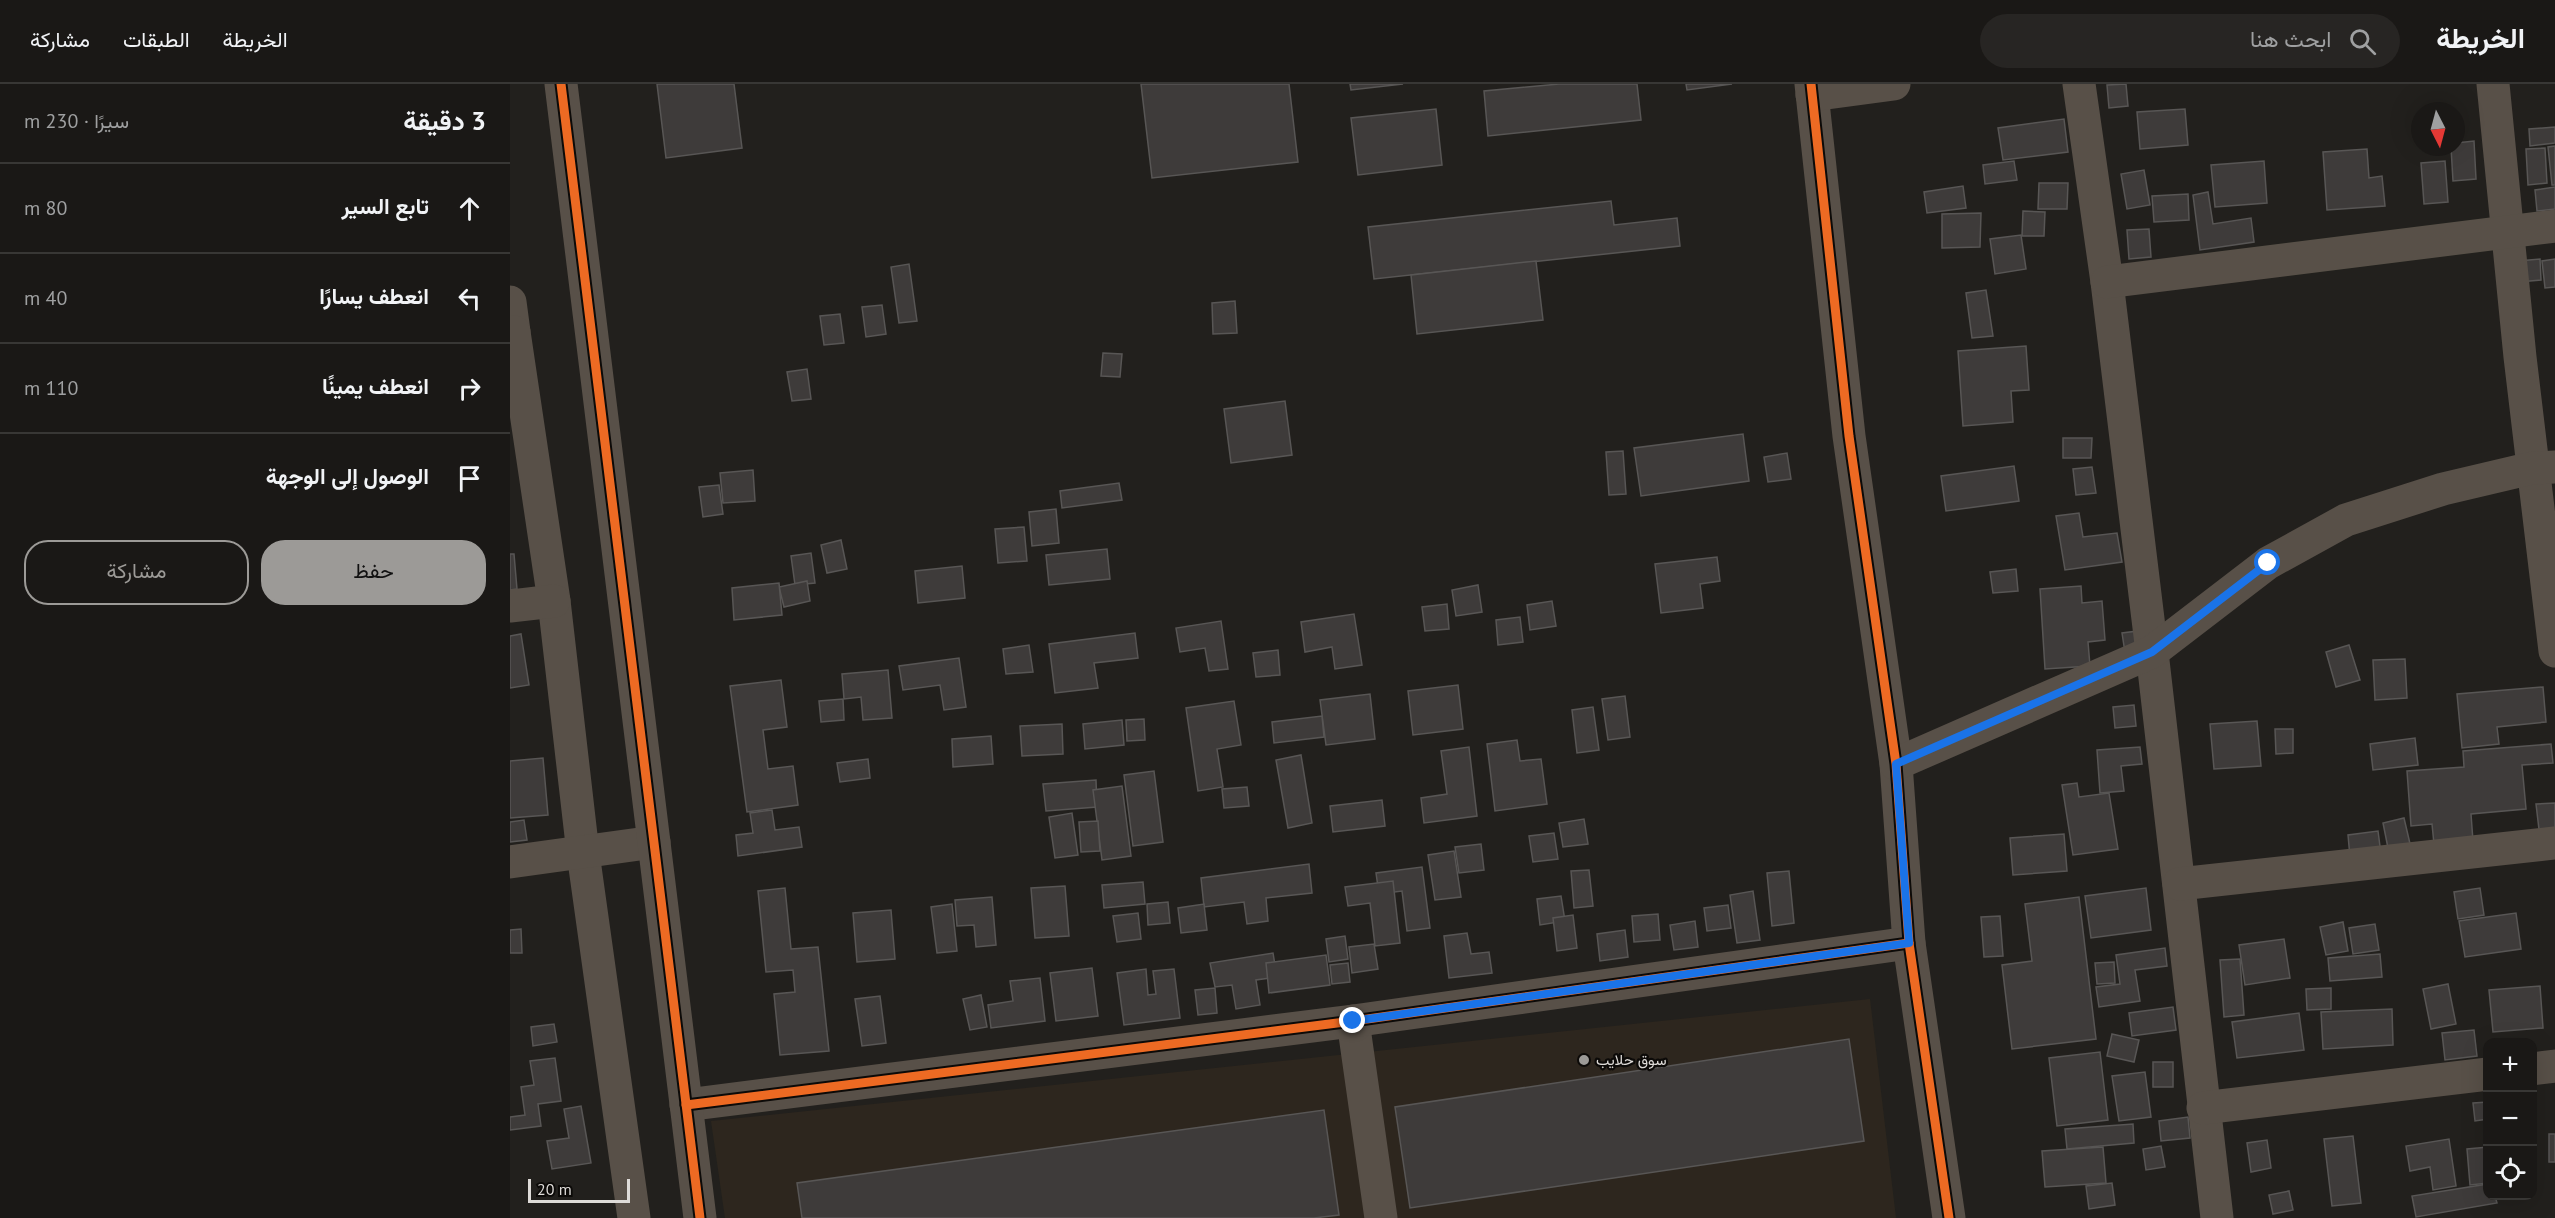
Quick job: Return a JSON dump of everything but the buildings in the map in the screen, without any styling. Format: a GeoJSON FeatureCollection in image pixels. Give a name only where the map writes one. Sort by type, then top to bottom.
{"type":"FeatureCollection","features":[{"type":"Feature","properties":{"kind":"street"},"geometry":{"type":"LineString","coordinates":[[561,84],[700,1218]]}},
{"type":"Feature","properties":{"kind":"street"},"geometry":{"type":"LineString","coordinates":[[1894,84],[1812,89],[1849,436],[1896,764],[1909,943],[1949,1218]]}},
{"type":"Feature","properties":{"kind":"street"},"geometry":{"type":"LineString","coordinates":[[2079,84],[2107,282],[2217,1218]]}},
{"type":"Feature","properties":{"kind":"street"},"geometry":{"type":"LineString","coordinates":[[2493,84],[2508,231],[2544,468],[2555,651]]}},
{"type":"Feature","properties":{"kind":"street"},"geometry":{"type":"LineString","coordinates":[[2107,282],[2555,226]]}},
{"type":"Feature","properties":{"kind":"street"},"geometry":{"type":"LineString","coordinates":[[511,323],[554,601],[583,853],[634,1218]]}},
{"type":"Feature","properties":{"kind":"street"},"geometry":{"type":"LineString","coordinates":[[1896,764],[2152,652],[2268,563],[2346,520],[2443,489],[2544,468]]}},
{"type":"Feature","properties":{"kind":"street"},"geometry":{"type":"LineString","coordinates":[[510,606],[554,601]]}},
{"type":"Feature","properties":{"kind":"street"},"geometry":{"type":"LineString","coordinates":[[510,862],[654,842]]}},
{"type":"Feature","properties":{"kind":"street"},"geometry":{"type":"LineString","coordinates":[[2179,884],[2555,843]]}},
{"type":"Feature","properties":{"kind":"street"},"geometry":{"type":"LineString","coordinates":[[686,1106],[1353,1021],[1909,943]]}},
{"type":"Feature","properties":{"kind":"street"},"geometry":{"type":"LineString","coordinates":[[1353,1021],[1381,1218]]}},
{"type":"Feature","properties":{"kind":"street"},"geometry":{"type":"LineString","coordinates":[[2537,1068],[2555,1066]]}},
{"type":"Feature","properties":{"kind":"street"},"geometry":{"type":"LineString","coordinates":[[2203,1108],[2483,1074]]}},
{"type":"Feature","properties":{"kind":"shaded area","name":"سوق حلايب"},"geometry":{"type":"Polygon","coordinates":[[[1870,999],[1896,1218],[725,1218],[711,1121],[1870,999]]]}},
{"type":"Feature","properties":{"kind":"cycle path"},"geometry":{"type":"LineString","coordinates":[[561,84],[700,1218]]}},
{"type":"Feature","properties":{"kind":"cycle path"},"geometry":{"type":"LineString","coordinates":[[1811,84],[1849,436],[1896,764],[1909,943],[1949,1218]]}},
{"type":"Feature","properties":{"kind":"cycle path"},"geometry":{"type":"LineString","coordinates":[[686,1105],[1353,1021],[1909,943]]}},
{"type":"Feature","properties":{"kind":"place","name":"سوق حلايب"},"geometry":{"type":"Point","coordinates":[1584,1060]}},
{"type":"Feature","properties":{"kind":"route"},"geometry":{"type":"LineString","coordinates":[[1353,1021],[1909,943],[1896,764],[2152,652],[2268,563]]}}]}
